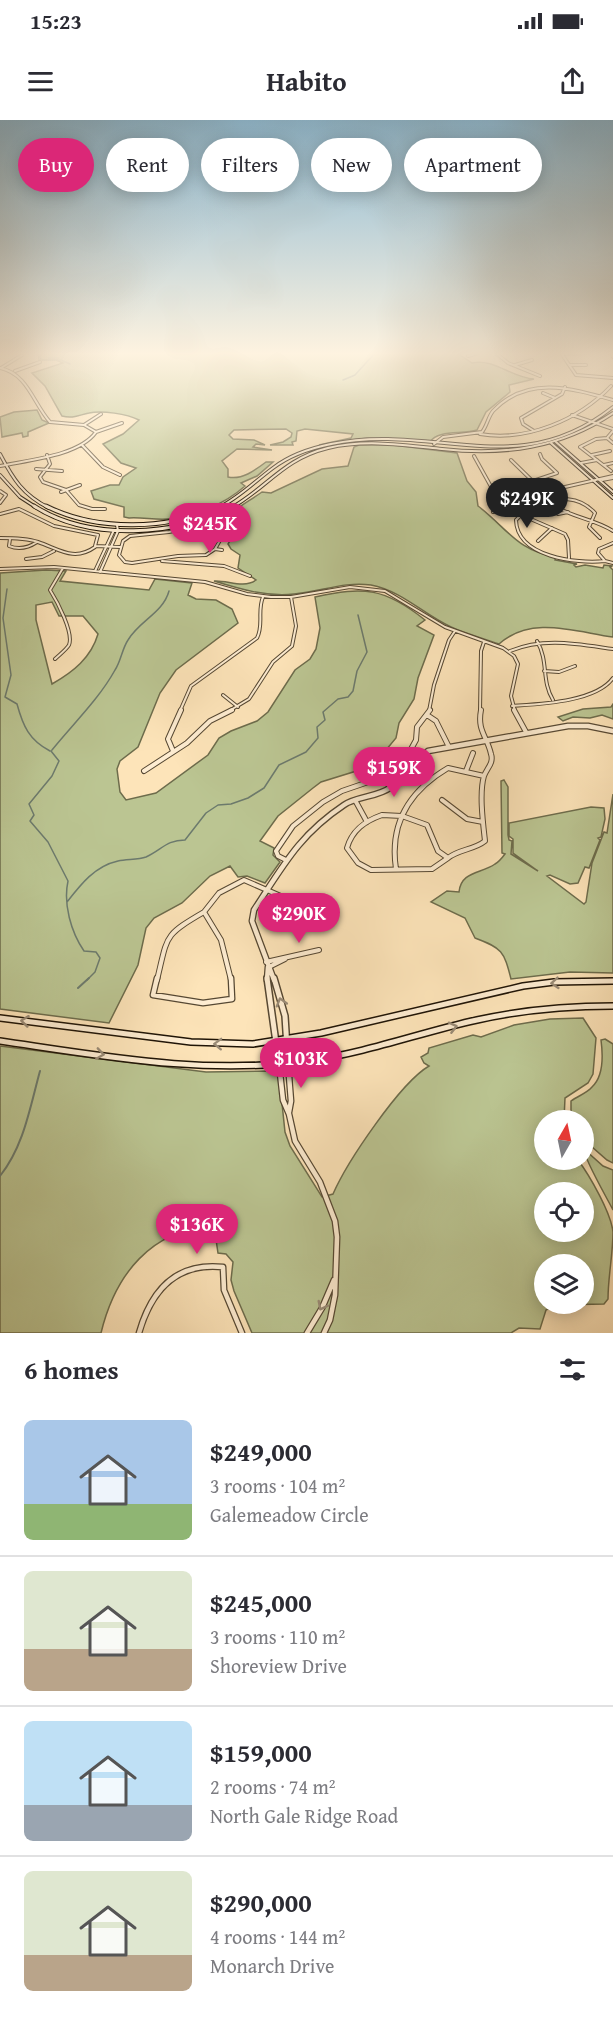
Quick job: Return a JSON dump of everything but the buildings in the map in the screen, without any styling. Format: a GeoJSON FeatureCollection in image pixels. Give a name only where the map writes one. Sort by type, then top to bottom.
{"type":"FeatureCollection","features":[{"type":"Feature","properties":{"kind":"main road"},"geometry":{"type":"LineString","coordinates":[[597,423],[610,410]]}},
{"type":"Feature","properties":{"kind":"main road"},"geometry":{"type":"LineString","coordinates":[[389,443],[482,451],[526,448],[581,434],[613,413]]}},
{"type":"Feature","properties":{"kind":"main road"},"geometry":{"type":"LineString","coordinates":[[0,454],[2,465],[17,483],[48,508],[74,518],[117,527],[168,522],[214,509],[240,496],[281,462],[316,448],[339,442],[369,440],[494,447],[552,442],[581,463],[613,492]]}},
{"type":"Feature","properties":{"kind":"main road"},"geometry":{"type":"LineString","coordinates":[[552,442],[613,498]]}},
{"type":"Feature","properties":{"kind":"main road"},"geometry":{"type":"LineString","coordinates":[[0,475],[25,500],[47,514],[79,525],[152,528],[203,519],[243,501],[278,471],[300,458],[344,445],[435,444]]}},
{"type":"Feature","properties":{"kind":"main road"},"geometry":{"type":"LineString","coordinates":[[288,1063],[285,1016],[272,972],[267,965],[252,921],[254,910],[286,860],[309,831],[335,809],[390,788],[421,754],[568,726],[588,726],[613,731]]}},
{"type":"Feature","properties":{"kind":"main road"},"geometry":{"type":"LineString","coordinates":[[267,965],[266,972],[279,1064]]}},
{"type":"Feature","properties":{"kind":"main road"},"geometry":{"type":"LineString","coordinates":[[0,1018],[191,1042],[220,1044],[277,1041],[524,986],[613,981]]}},
{"type":"Feature","properties":{"kind":"main road"},"geometry":{"type":"LineString","coordinates":[[0,1041],[197,1066],[279,1064],[335,1055],[531,1010],[613,1006]]}},
{"type":"Feature","properties":{"kind":"street"},"geometry":{"type":"LineString","coordinates":[[41,410],[50,422],[84,424],[96,432]]}},
{"type":"Feature","properties":{"kind":"street"},"geometry":{"type":"LineString","coordinates":[[479,433],[486,428],[490,415],[495,410]]}},
{"type":"Feature","properties":{"kind":"street"},"geometry":{"type":"LineString","coordinates":[[533,410],[522,418],[523,424],[534,431]]}},
{"type":"Feature","properties":{"kind":"street"},"geometry":{"type":"LineString","coordinates":[[435,444],[440,439],[479,433],[498,437],[534,431],[552,425],[580,410]]}},
{"type":"Feature","properties":{"kind":"street"},"geometry":{"type":"LineString","coordinates":[[84,424],[101,414]]}},
{"type":"Feature","properties":{"kind":"street"},"geometry":{"type":"LineString","coordinates":[[573,414],[613,429],[607,438]]}},
{"type":"Feature","properties":{"kind":"street"},"geometry":{"type":"LineString","coordinates":[[2,465],[82,446],[93,439],[96,432],[122,423]]}},
{"type":"Feature","properties":{"kind":"street"},"geometry":{"type":"LineString","coordinates":[[611,471],[580,446],[596,439],[607,438],[613,443]]}},
{"type":"Feature","properties":{"kind":"street"},"geometry":{"type":"LineString","coordinates":[[82,446],[103,467],[120,475]]}},
{"type":"Feature","properties":{"kind":"street"},"geometry":{"type":"LineString","coordinates":[[592,455],[610,452]]}},
{"type":"Feature","properties":{"kind":"street"},"geometry":{"type":"LineString","coordinates":[[491,488],[534,481],[558,473],[542,459],[540,454]]}},
{"type":"Feature","properties":{"kind":"street"},"geometry":{"type":"LineString","coordinates":[[47,455],[50,464],[40,477],[43,482],[66,490],[79,505],[92,509],[105,508]]}},
{"type":"Feature","properties":{"kind":"street"},"geometry":{"type":"LineString","coordinates":[[474,456],[486,474],[491,488],[507,507],[567,537],[569,558]]}},
{"type":"Feature","properties":{"kind":"street"},"geometry":{"type":"LineString","coordinates":[[511,460],[557,507],[613,531]]}},
{"type":"Feature","properties":{"kind":"street"},"geometry":{"type":"LineString","coordinates":[[581,463],[597,460]]}},
{"type":"Feature","properties":{"kind":"street"},"geometry":{"type":"LineString","coordinates":[[604,465],[613,463]]}},
{"type":"Feature","properties":{"kind":"street"},"geometry":{"type":"LineString","coordinates":[[36,469],[62,471]]}},
{"type":"Feature","properties":{"kind":"street"},"geometry":{"type":"LineString","coordinates":[[498,498],[543,492],[613,477]]}},
{"type":"Feature","properties":{"kind":"street"},"geometry":{"type":"LineString","coordinates":[[61,492],[80,485]]}},
{"type":"Feature","properties":{"kind":"street"},"geometry":{"type":"LineString","coordinates":[[0,491],[6,495],[0,503]]}},
{"type":"Feature","properties":{"kind":"street"},"geometry":{"type":"LineString","coordinates":[[531,503],[574,498],[585,501],[595,513],[589,526],[600,538]]}},
{"type":"Feature","properties":{"kind":"street"},"geometry":{"type":"LineString","coordinates":[[492,512],[521,505]]}},
{"type":"Feature","properties":{"kind":"street"},"geometry":{"type":"LineString","coordinates":[[557,507],[553,508],[558,514],[568,512]]}},
{"type":"Feature","properties":{"kind":"street"},"geometry":{"type":"LineString","coordinates":[[0,514],[19,509],[54,526],[98,535],[95,546]]}},
{"type":"Feature","properties":{"kind":"street"},"geometry":{"type":"LineString","coordinates":[[521,515],[514,522],[525,543],[541,551],[569,558],[613,563]]}},
{"type":"Feature","properties":{"kind":"street"},"geometry":{"type":"LineString","coordinates":[[207,524],[217,526],[223,531],[215,549],[206,555],[129,563],[119,555],[125,538],[130,536],[169,532],[207,524]]}},
{"type":"Feature","properties":{"kind":"street"},"geometry":{"type":"LineString","coordinates":[[95,571],[113,530],[117,527]]}},
{"type":"Feature","properties":{"kind":"street"},"geometry":{"type":"LineString","coordinates":[[100,572],[118,531],[117,527]]}},
{"type":"Feature","properties":{"kind":"street"},"geometry":{"type":"LineString","coordinates":[[538,541],[553,528]]}},
{"type":"Feature","properties":{"kind":"street"},"geometry":{"type":"LineString","coordinates":[[0,538],[37,542],[66,555],[87,552],[95,546],[120,547]]}},
{"type":"Feature","properties":{"kind":"street"},"geometry":{"type":"LineString","coordinates":[[10,538],[9,546],[17,549],[29,547],[37,542]]}},
{"type":"Feature","properties":{"kind":"street"},"geometry":{"type":"LineString","coordinates":[[605,561],[599,555],[598,550],[613,543]]}},
{"type":"Feature","properties":{"kind":"street"},"geometry":{"type":"LineString","coordinates":[[215,549],[222,550]]}},
{"type":"Feature","properties":{"kind":"street"},"geometry":{"type":"LineString","coordinates":[[26,559],[42,557],[54,550]]}},
{"type":"Feature","properties":{"kind":"street"},"geometry":{"type":"LineString","coordinates":[[183,562],[185,556]]}},
{"type":"Feature","properties":{"kind":"street"},"geometry":{"type":"LineString","coordinates":[[162,561],[224,566],[250,576]]}},
{"type":"Feature","properties":{"kind":"street"},"geometry":{"type":"LineString","coordinates":[[55,659],[68,647],[70,641],[63,622],[62,608],[50,590],[63,568]]}},
{"type":"Feature","properties":{"kind":"street"},"geometry":{"type":"LineString","coordinates":[[0,569],[63,568],[205,582],[263,596],[291,597],[350,586],[376,589],[399,598],[454,631],[509,652],[518,664],[512,689],[512,706],[526,733]]}},
{"type":"Feature","properties":{"kind":"street"},"geometry":{"type":"LineString","coordinates":[[172,751],[168,739],[191,686],[257,638],[262,628],[258,608],[263,596]]}},
{"type":"Feature","properties":{"kind":"street"},"geometry":{"type":"LineString","coordinates":[[144,771],[187,743],[210,721],[249,699],[273,662],[292,646],[296,626],[291,597]]}},
{"type":"Feature","properties":{"kind":"street"},"geometry":{"type":"LineString","coordinates":[[286,860],[278,856],[276,851],[293,826],[331,797],[369,783],[388,772],[415,745],[417,727],[427,715],[448,640],[454,631]]}},
{"type":"Feature","properties":{"kind":"street"},"geometry":{"type":"LineString","coordinates":[[509,652],[537,641],[613,649]]}},
{"type":"Feature","properties":{"kind":"street"},"geometry":{"type":"LineString","coordinates":[[537,641],[545,657],[545,688],[553,701]]}},
{"type":"Feature","properties":{"kind":"street"},"geometry":{"type":"LineString","coordinates":[[448,858],[438,851],[427,825],[400,815],[359,825],[348,839],[347,848],[351,854],[358,863],[372,870],[432,869],[440,867],[455,853],[478,848],[483,844],[486,838],[483,822],[484,776],[492,759],[484,741],[479,720],[481,707],[480,651],[484,642]]}},
{"type":"Feature","properties":{"kind":"street"},"geometry":{"type":"LineString","coordinates":[[544,671],[559,672],[575,666]]}},
{"type":"Feature","properties":{"kind":"street"},"geometry":{"type":"LineString","coordinates":[[512,706],[553,701],[600,691],[613,678]]}},
{"type":"Feature","properties":{"kind":"street"},"geometry":{"type":"LineString","coordinates":[[223,695],[238,707]]}},
{"type":"Feature","properties":{"kind":"street"},"geometry":{"type":"LineString","coordinates":[[434,695],[441,695]]}},
{"type":"Feature","properties":{"kind":"street"},"geometry":{"type":"LineString","coordinates":[[427,715],[436,721],[450,747]]}},
{"type":"Feature","properties":{"kind":"street"},"geometry":{"type":"LineString","coordinates":[[466,771],[473,753]]}},
{"type":"Feature","properties":{"kind":"street"},"geometry":{"type":"LineString","coordinates":[[396,869],[394,855],[400,815],[405,806],[438,774],[448,768],[484,776]]}},
{"type":"Feature","properties":{"kind":"street"},"geometry":{"type":"LineString","coordinates":[[355,800],[367,822]]}},
{"type":"Feature","properties":{"kind":"street"},"geometry":{"type":"LineString","coordinates":[[442,800],[467,819],[483,822]]}},
{"type":"Feature","properties":{"kind":"street"},"geometry":{"type":"LineString","coordinates":[[204,912],[218,930],[229,971],[232,999],[193,1001],[153,995],[166,942],[172,931],[204,912],[219,892],[235,882],[244,880],[284,897],[292,897]]}},
{"type":"Feature","properties":{"kind":"street"},"geometry":{"type":"LineString","coordinates":[[267,965],[319,950]]}},
{"type":"Feature","properties":{"kind":"street"},"geometry":{"type":"LineString","coordinates":[[288,1063],[291,1101],[289,1114]]}},
{"type":"Feature","properties":{"kind":"street"},"geometry":{"type":"LineString","coordinates":[[279,1064],[283,1100],[289,1114],[295,1141],[320,1182],[335,1221],[337,1237],[335,1295],[330,1320],[324,1333]]}},
{"type":"Feature","properties":{"kind":"street"},"geometry":{"type":"LineString","coordinates":[[139,1333],[145,1311],[166,1284],[181,1272],[212,1265],[223,1267],[224,1290],[242,1333]]}},
{"type":"Feature","properties":{"kind":"street"},"geometry":{"type":"LineString","coordinates":[[307,1333],[322,1308],[335,1279]]}},
{"type":"Feature","properties":{"kind":"green space"},"geometry":{"type":"Polygon","coordinates":[[[37,410],[42,420],[49,423],[28,432],[28,436],[23,437],[22,433],[2,437],[0,417],[14,412],[37,410]]]}},
{"type":"Feature","properties":{"kind":"green space"},"geometry":{"type":"Polygon","coordinates":[[[58,410],[489,410],[477,430],[439,435],[430,442],[367,438],[319,445],[351,438],[353,434],[305,429],[297,431],[293,445],[270,445],[283,442],[291,437],[292,433],[286,429],[234,430],[229,435],[233,439],[254,440],[265,445],[256,444],[253,447],[272,450],[237,449],[222,461],[228,469],[228,477],[243,476],[266,462],[273,462],[257,476],[241,483],[245,486],[228,498],[188,516],[167,519],[124,517],[124,507],[94,499],[91,491],[110,485],[119,485],[123,477],[136,468],[121,463],[103,444],[123,434],[139,420],[107,412],[94,412],[73,417],[62,416],[58,410]]]}},
{"type":"Feature","properties":{"kind":"green space"},"geometry":{"type":"Polygon","coordinates":[[[393,445],[457,453],[467,481],[476,492],[478,506],[513,538],[531,550],[556,557],[555,560],[577,564],[574,565],[576,567],[612,566],[610,567],[613,570],[613,637],[569,629],[539,628],[512,635],[499,644],[451,627],[403,597],[371,585],[351,584],[284,595],[253,592],[214,581],[246,584],[256,580],[238,568],[240,555],[228,544],[242,520],[231,513],[262,492],[271,493],[322,469],[348,466],[354,447],[393,445]]]}},
{"type":"Feature","properties":{"kind":"green space"},"geometry":{"type":"Polygon","coordinates":[[[66,571],[60,581],[149,590],[155,579],[192,583],[188,595],[196,599],[216,600],[232,609],[238,623],[176,670],[160,693],[138,747],[120,761],[117,769],[120,792],[126,800],[156,793],[208,755],[219,738],[257,721],[268,712],[295,670],[310,659],[316,649],[320,628],[315,597],[347,591],[373,592],[386,596],[411,609],[425,620],[417,626],[434,635],[418,678],[414,699],[399,723],[396,738],[381,756],[366,768],[321,782],[278,816],[260,841],[274,848],[273,855],[280,862],[265,883],[247,876],[238,877],[230,866],[210,876],[182,903],[154,918],[146,928],[138,965],[109,1023],[0,1009],[0,573],[66,571]],[[52,602],[36,605],[36,620],[52,684],[80,664],[91,650],[98,634],[83,616],[59,616],[52,602]]]}},
{"type":"Feature","properties":{"kind":"green space"},"geometry":{"type":"Polygon","coordinates":[[[613,704],[613,719],[602,715],[590,718],[573,717],[563,721],[558,717],[583,709],[611,707],[613,704]]]}},
{"type":"Feature","properties":{"kind":"green space"},"geometry":{"type":"Polygon","coordinates":[[[504,780],[508,787],[508,835],[509,840],[512,841],[511,854],[538,871],[513,853],[513,839],[509,836],[509,823],[591,807],[604,808],[605,819],[601,837],[598,838],[600,840],[589,868],[585,867],[578,883],[570,884],[550,875],[547,876],[584,904],[592,863],[604,832],[607,833],[613,794],[613,973],[570,972],[511,979],[504,956],[496,948],[475,938],[465,918],[431,902],[447,891],[459,892],[464,880],[490,867],[505,854],[502,853],[501,781],[504,780]]]}},
{"type":"Feature","properties":{"kind":"green space"},"geometry":{"type":"Polygon","coordinates":[[[583,1018],[596,1038],[593,1074],[588,1083],[565,1098],[564,1110],[534,1110],[534,1170],[584,1170],[592,1182],[534,1182],[534,1242],[594,1242],[594,1185],[613,1232],[608,1299],[604,1304],[594,1304],[594,1254],[534,1254],[534,1314],[545,1314],[540,1329],[519,1328],[511,1333],[252,1333],[231,1280],[233,1262],[226,1254],[218,1253],[214,1226],[192,1229],[172,1236],[154,1246],[139,1259],[126,1274],[116,1292],[101,1333],[0,1333],[0,1046],[206,1072],[274,1071],[279,1075],[285,1132],[290,1146],[322,1197],[333,1194],[375,1124],[417,1075],[429,1066],[421,1057],[428,1053],[429,1048],[473,1035],[481,1037],[514,1025],[550,1019],[583,1018]]]}},
{"type":"Feature","properties":{"kind":"green space"},"geometry":{"type":"Polygon","coordinates":[[[605,1039],[613,1044],[613,1163],[594,1149],[594,1110],[571,1110],[571,1101],[590,1089],[599,1077],[602,1059],[601,1040],[605,1039]]]}},
{"type":"Feature","properties":{"kind":"green space"},"geometry":{"type":"Polygon","coordinates":[[[594,1158],[603,1166],[613,1170],[613,1210],[592,1170],[594,1170],[594,1158]]]}},
{"type":"Feature","properties":{"kind":"waterway"},"geometry":{"type":"LineString","coordinates":[[7,589],[3,618],[11,675],[5,697],[17,704],[25,726],[32,737],[50,751]]}},
{"type":"Feature","properties":{"kind":"waterway"},"geometry":{"type":"LineString","coordinates":[[52,750],[109,681],[128,640],[138,627],[162,605],[169,591]]}},
{"type":"Feature","properties":{"kind":"waterway"},"geometry":{"type":"LineString","coordinates":[[67,902],[95,871],[110,863],[146,857],[169,844],[185,840],[206,813],[218,805],[231,804],[248,798],[264,788],[279,765],[306,752],[318,738],[317,727],[325,720],[323,712],[338,699],[348,697],[353,691],[357,671],[367,652],[358,615]]}},
{"type":"Feature","properties":{"kind":"waterway"},"geometry":{"type":"LineString","coordinates":[[51,751],[59,761],[52,776],[29,804],[34,815],[30,821],[48,842],[68,881],[67,902]]}},
{"type":"Feature","properties":{"kind":"waterway"},"geometry":{"type":"LineString","coordinates":[[67,902],[72,927],[79,943],[84,951],[96,952],[100,958],[95,972],[89,978]]}},
{"type":"Feature","properties":{"kind":"waterway"},"geometry":{"type":"LineString","coordinates":[[78,988],[89,978]]}},
{"type":"Feature","properties":{"kind":"waterway"},"geometry":{"type":"LineString","coordinates":[[0,1176],[21,1139],[40,1071]]}}]}
